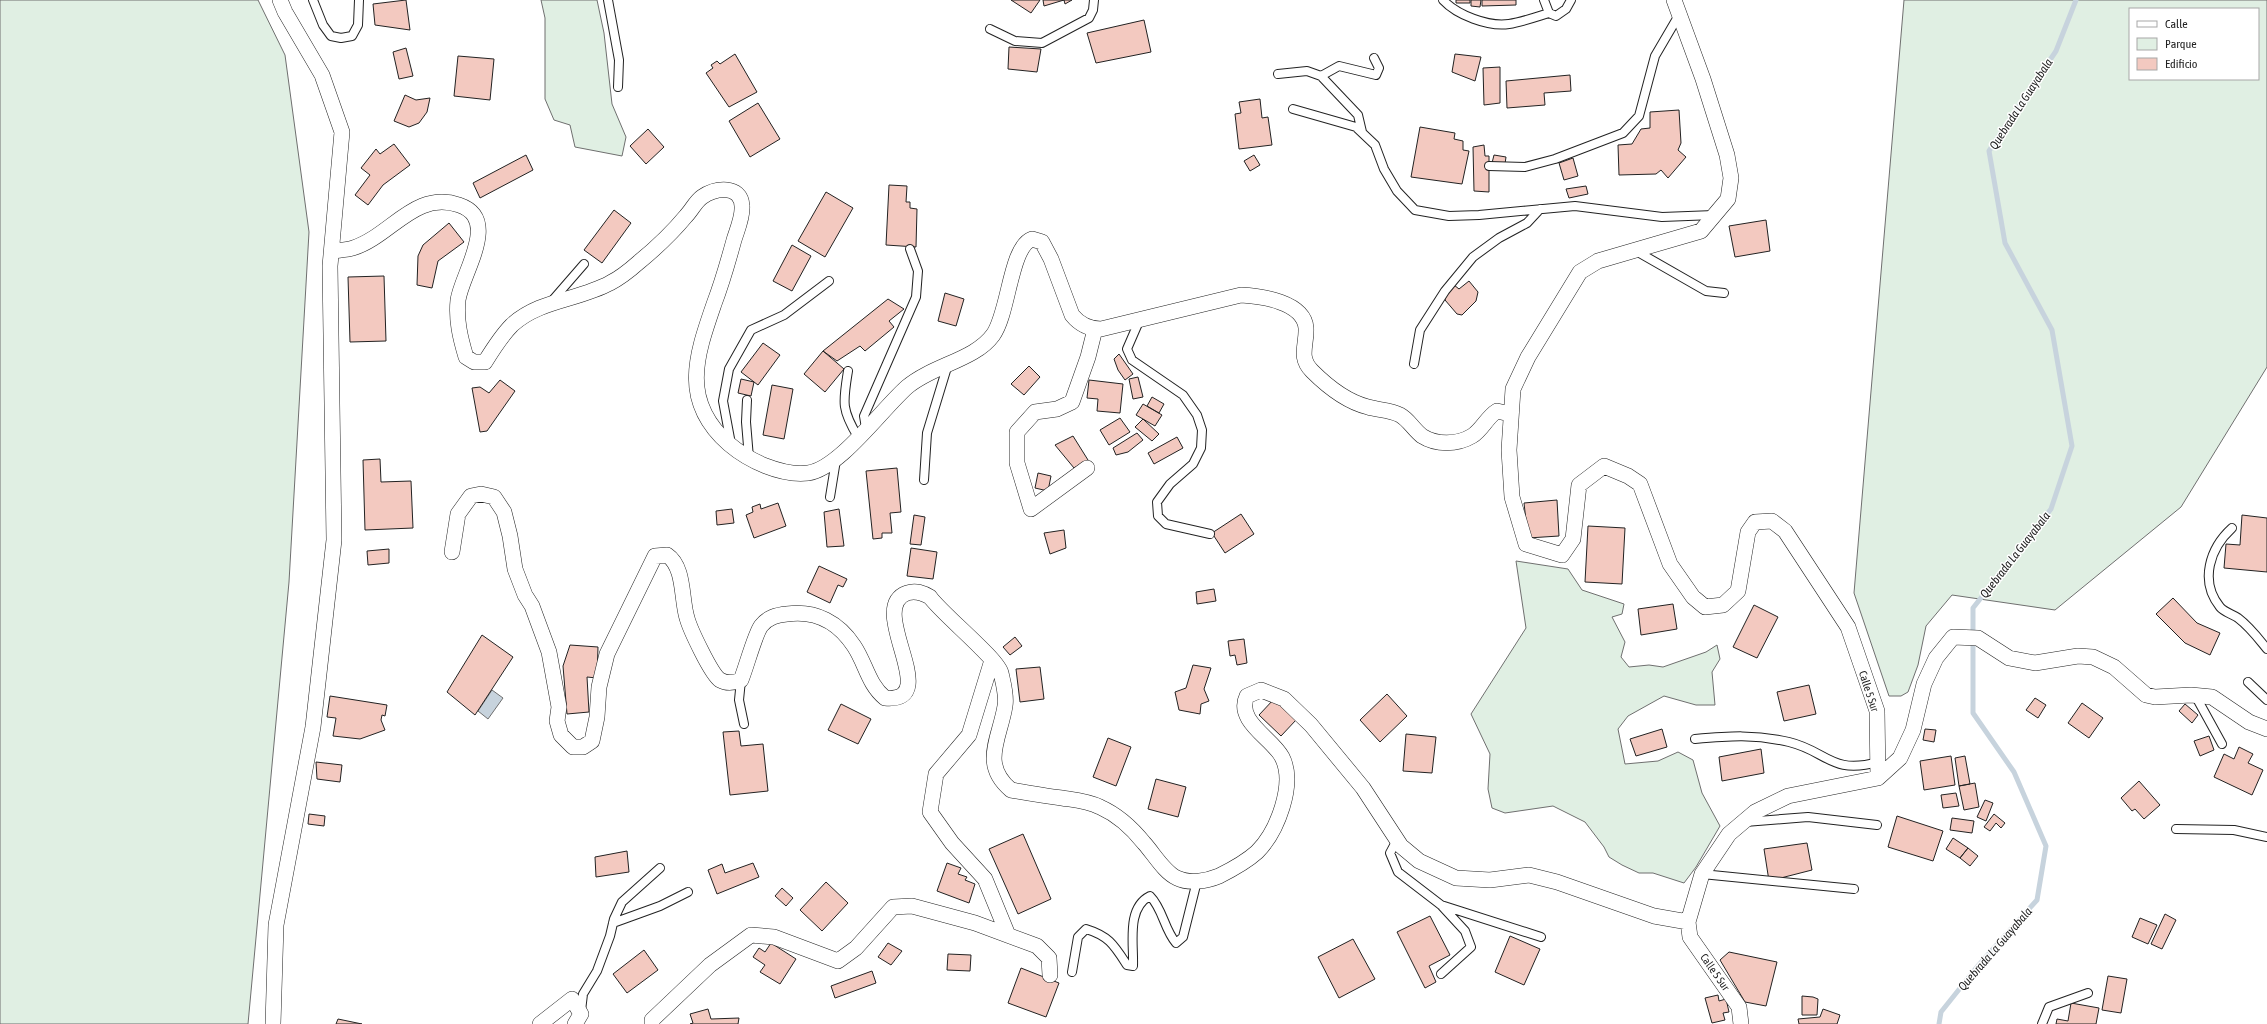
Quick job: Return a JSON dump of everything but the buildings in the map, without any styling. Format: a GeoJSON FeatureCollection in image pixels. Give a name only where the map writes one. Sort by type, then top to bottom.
{"type":"FeatureCollection","features":[{"type":"Feature","properties":{"kind":"street"},"geometry":{"type":"LineString","coordinates":[[273,1024],[276,925],[313,727],[334,540],[332,318],[330,266],[342,132],[322,75],[285,12],[280,0]]}},
{"type":"Feature","properties":{"kind":"street"},"geometry":{"type":"LineString","coordinates":[[332,251],[353,248],[376,236],[418,207],[435,202],[454,203],[463,206],[472,214],[479,232],[479,239],[459,298],[457,327],[466,357],[474,362],[486,362],[502,335],[528,313],[609,284],[652,251],[674,230],[702,197],[724,189],[734,191],[741,200],[741,213],[726,271],[698,349],[696,376],[700,401],[717,432],[731,446],[763,465],[801,473],[820,470],[836,460],[908,387],[948,363],[971,354],[992,337],[1004,315],[1015,264],[1024,244],[1032,239],[1042,242],[1051,259],[1072,315],[1084,326],[1095,329],[1241,295],[1260,296],[1291,308],[1302,317],[1306,330],[1303,354],[1312,371],[1343,396],[1358,404],[1401,415],[1411,427],[1432,442],[1451,443],[1472,436],[1498,411],[1510,414],[1513,389],[1528,357],[1580,272],[1598,261],[1701,231],[1728,199],[1731,178],[1716,118],[1674,0]]}},
{"type":"Feature","properties":{"kind":"street"},"geometry":{"type":"LineString","coordinates":[[1087,468],[1031,509],[1017,463],[1018,432],[1035,412],[1057,409],[1072,402],[1088,357],[1095,329]]}},
{"type":"Feature","properties":{"kind":"street","name":"Calle 5 Sur"},"geometry":{"type":"LineString","coordinates":[[1510,414],[1509,450],[1512,497],[1526,544],[1562,555],[1573,539],[1579,485],[1604,466],[1628,476],[1640,484],[1670,564],[1693,597],[1705,607],[1723,605],[1738,591],[1748,532],[1755,522],[1772,521],[1785,531],[1848,628],[1877,711],[1878,778]]}},
{"type":"Feature","properties":{"kind":"street"},"geometry":{"type":"LineString","coordinates":[[452,552],[458,514],[470,496],[481,494],[494,497],[504,512],[510,536],[515,569],[539,623],[549,652],[559,707],[557,721],[558,728],[564,740],[573,747],[583,747],[592,741],[597,717],[599,687],[607,654],[655,556],[667,555],[672,560],[680,577],[686,618],[718,679],[728,683],[741,680],[762,625],[772,616],[779,614],[805,613],[825,618],[835,624],[855,646],[875,690],[885,698],[897,697],[906,690],[909,679],[896,630],[894,616],[899,597],[911,591],[918,591],[930,597],[1000,670],[1006,704],[993,756],[995,769],[1004,784],[1011,790],[1076,800],[1099,806],[1116,816],[1133,830],[1156,858],[1177,878],[1197,881],[1217,877],[1257,852],[1273,828],[1284,800],[1288,775],[1283,758],[1245,713],[1244,706],[1247,696],[1256,690],[1266,690],[1284,698],[1311,725],[1363,788],[1397,840],[1419,861],[1456,878],[1490,880],[1529,875],[1557,882],[1654,916],[1688,922],[1702,874],[1729,834],[1755,812],[1788,796],[1878,778],[1900,758],[1913,730],[1924,684],[1936,658],[1953,637],[1972,638],[2009,658],[2035,663],[2078,656],[2093,657],[2114,667],[2146,695],[2155,697],[2195,695],[2212,697],[2249,722],[2267,729]]}},
{"type":"Feature","properties":{"kind":"street"},"geometry":{"type":"LineString","coordinates":[[992,660],[969,735],[936,774],[930,812],[952,843],[985,879],[1008,936]]}},
{"type":"Feature","properties":{"kind":"street"},"geometry":{"type":"LineString","coordinates":[[652,1024],[652,1020],[710,965],[751,935],[774,937],[838,961],[856,948],[893,907],[912,906],[947,914],[1037,946],[1049,958],[1050,975]]}},
{"type":"Feature","properties":{"kind":"street","name":"Calle 5 Sur"},"geometry":{"type":"LineString","coordinates":[[1688,922],[1690,937],[1739,1007],[1741,1024]]}},
{"type":"Feature","properties":{"kind":"street"},"geometry":{"type":"LineString","coordinates":[[540,1024],[572,999],[578,1019]]}},
{"type":"Feature","properties":{"kind":"lane"},"geometry":{"type":"LineString","coordinates":[[313,0],[323,26],[331,36],[341,38],[352,36],[358,25],[359,0]]}},
{"type":"Feature","properties":{"kind":"lane"},"geometry":{"type":"LineString","coordinates":[[608,0],[619,60],[618,86]]}},
{"type":"Feature","properties":{"kind":"lane"},"geometry":{"type":"LineString","coordinates":[[990,29],[1016,41],[1042,43],[1089,18],[1093,10],[1094,0]]}},
{"type":"Feature","properties":{"kind":"lane"},"geometry":{"type":"LineString","coordinates":[[1443,0],[1448,6],[1472,19],[1508,24],[1549,13],[1556,16],[1566,9],[1571,0]]}},
{"type":"Feature","properties":{"kind":"lane"},"geometry":{"type":"LineString","coordinates":[[1544,0],[1549,13]]}},
{"type":"Feature","properties":{"kind":"lane"},"geometry":{"type":"LineString","coordinates":[[1489,166],[1525,167],[1555,159],[1623,133],[1639,116],[1655,56],[1679,15]]}},
{"type":"Feature","properties":{"kind":"lane"},"geometry":{"type":"LineString","coordinates":[[1321,76],[1339,66],[1376,75],[1379,68],[1374,58]]}},
{"type":"Feature","properties":{"kind":"lane"},"geometry":{"type":"LineString","coordinates":[[1278,74],[1307,71],[1321,76],[1358,115],[1362,133]]}},
{"type":"Feature","properties":{"kind":"lane"},"geometry":{"type":"LineString","coordinates":[[1293,109],[1356,127],[1375,145],[1384,169],[1397,191],[1416,210],[1449,216],[1479,216],[1576,206],[1662,217],[1715,215]]}},
{"type":"Feature","properties":{"kind":"lane"},"geometry":{"type":"LineString","coordinates":[[1414,364],[1420,330],[1459,274],[1473,257],[1499,238],[1527,223],[1540,209]]}},
{"type":"Feature","properties":{"kind":"lane"},"geometry":{"type":"LineString","coordinates":[[848,372],[843,403],[850,425],[862,433],[864,416],[916,297],[918,271],[910,249]]}},
{"type":"Feature","properties":{"kind":"lane"},"geometry":{"type":"LineString","coordinates":[[1635,250],[1706,291],[1724,294]]}},
{"type":"Feature","properties":{"kind":"lane"},"geometry":{"type":"LineString","coordinates":[[548,305],[584,264]]}},
{"type":"Feature","properties":{"kind":"lane"},"geometry":{"type":"LineString","coordinates":[[731,446],[723,401],[730,369],[751,330],[784,315],[829,282]]}},
{"type":"Feature","properties":{"kind":"lane"},"geometry":{"type":"LineString","coordinates":[[1140,319],[1128,349],[1132,360],[1183,395],[1197,415],[1202,430],[1201,448],[1193,464],[1170,484],[1158,502],[1158,516],[1166,524],[1210,534]]}},
{"type":"Feature","properties":{"kind":"lane"},"geometry":{"type":"LineString","coordinates":[[924,480],[927,433],[948,363]]}},
{"type":"Feature","properties":{"kind":"lane"},"geometry":{"type":"LineString","coordinates":[[747,400],[746,422],[749,458]]}},
{"type":"Feature","properties":{"kind":"lane"},"geometry":{"type":"LineString","coordinates":[[830,497],[836,460]]}},
{"type":"Feature","properties":{"kind":"lane"},"geometry":{"type":"LineString","coordinates":[[2232,528],[2216,547],[2210,560],[2208,573],[2212,594],[2221,608],[2251,629],[2267,649]]}},
{"type":"Feature","properties":{"kind":"lane"},"geometry":{"type":"LineString","coordinates":[[741,680],[739,700],[744,724]]}},
{"type":"Feature","properties":{"kind":"lane"},"geometry":{"type":"LineString","coordinates":[[2248,682],[2267,700]]}},
{"type":"Feature","properties":{"kind":"lane"},"geometry":{"type":"LineString","coordinates":[[2195,695],[2222,744]]}},
{"type":"Feature","properties":{"kind":"lane"},"geometry":{"type":"LineString","coordinates":[[1695,739],[1740,735],[1758,736],[1790,743],[1833,763],[1862,766],[1878,762]]}},
{"type":"Feature","properties":{"kind":"lane"},"geometry":{"type":"LineString","coordinates":[[1743,822],[1808,817],[1877,825]]}},
{"type":"Feature","properties":{"kind":"lane"},"geometry":{"type":"LineString","coordinates":[[2176,829],[2234,830],[2267,837]]}},
{"type":"Feature","properties":{"kind":"lane"},"geometry":{"type":"LineString","coordinates":[[1397,840],[1390,853],[1398,872],[1441,905],[1465,932],[1470,947],[1441,974]]}},
{"type":"Feature","properties":{"kind":"lane"},"geometry":{"type":"LineString","coordinates":[[578,1019],[583,994],[597,971],[613,923],[622,902],[660,868]]}},
{"type":"Feature","properties":{"kind":"lane"},"geometry":{"type":"LineString","coordinates":[[1702,874],[1854,889]]}},
{"type":"Feature","properties":{"kind":"lane"},"geometry":{"type":"LineString","coordinates":[[1072,972],[1078,937],[1086,929],[1102,934],[1117,950],[1127,965],[1133,966],[1134,914],[1143,900],[1150,896],[1157,903],[1169,935],[1176,943],[1183,937],[1197,881]]}},
{"type":"Feature","properties":{"kind":"lane"},"geometry":{"type":"LineString","coordinates":[[613,923],[660,906],[688,892]]}},
{"type":"Feature","properties":{"kind":"lane"},"geometry":{"type":"LineString","coordinates":[[1441,905],[1542,937]]}},
{"type":"Feature","properties":{"kind":"lane"},"geometry":{"type":"LineString","coordinates":[[2042,1024],[2049,1007],[2088,993]]}},
{"type":"Feature","properties":{"kind":"green space"},"geometry":{"type":"Polygon","coordinates":[[[0,0],[258,0],[285,55],[309,232],[289,582],[248,1024],[0,1024],[0,0]]]}},
{"type":"Feature","properties":{"kind":"green space"},"geometry":{"type":"Polygon","coordinates":[[[541,0],[597,0],[604,33],[612,104],[626,137],[622,156],[575,147],[570,125],[554,120],[545,99],[545,18],[541,0]]]}},
{"type":"Feature","properties":{"kind":"green space"},"geometry":{"type":"Polygon","coordinates":[[[1904,0],[2267,0],[2267,367],[2181,507],[2055,610],[1952,595],[1926,626],[1918,665],[1908,692],[1901,696],[1889,696],[1854,593],[1904,0]]]}},
{"type":"Feature","properties":{"kind":"green space"},"geometry":{"type":"Polygon","coordinates":[[[1516,561],[1568,569],[1582,590],[1624,604],[1622,614],[1612,617],[1625,642],[1621,657],[1629,667],[1649,665],[1663,667],[1706,652],[1717,645],[1720,659],[1712,672],[1715,705],[1696,705],[1664,696],[1628,716],[1618,729],[1625,764],[1658,761],[1678,752],[1693,760],[1702,793],[1720,826],[1696,867],[1684,883],[1653,873],[1639,873],[1622,865],[1609,857],[1604,847],[1585,822],[1553,806],[1505,813],[1492,808],[1488,789],[1490,754],[1471,714],[1526,628],[1516,561]]]}},
{"type":"Feature","properties":{"kind":"shaded area"},"geometry":{"type":"Polygon","coordinates":[[[492,690],[503,698],[488,719],[478,711],[492,690]]]}},
{"type":"Feature","properties":{"kind":"waterway","name":"Quebrada La Guayabala"},"geometry":{"type":"LineString","coordinates":[[1939,1024],[1941,1012],[1977,967],[2037,900],[2046,846],[2014,772],[1973,713],[1973,608],[2051,509],[2072,446],[2052,330],[2005,243],[1989,151],[2056,51],[2076,0]]}}]}
